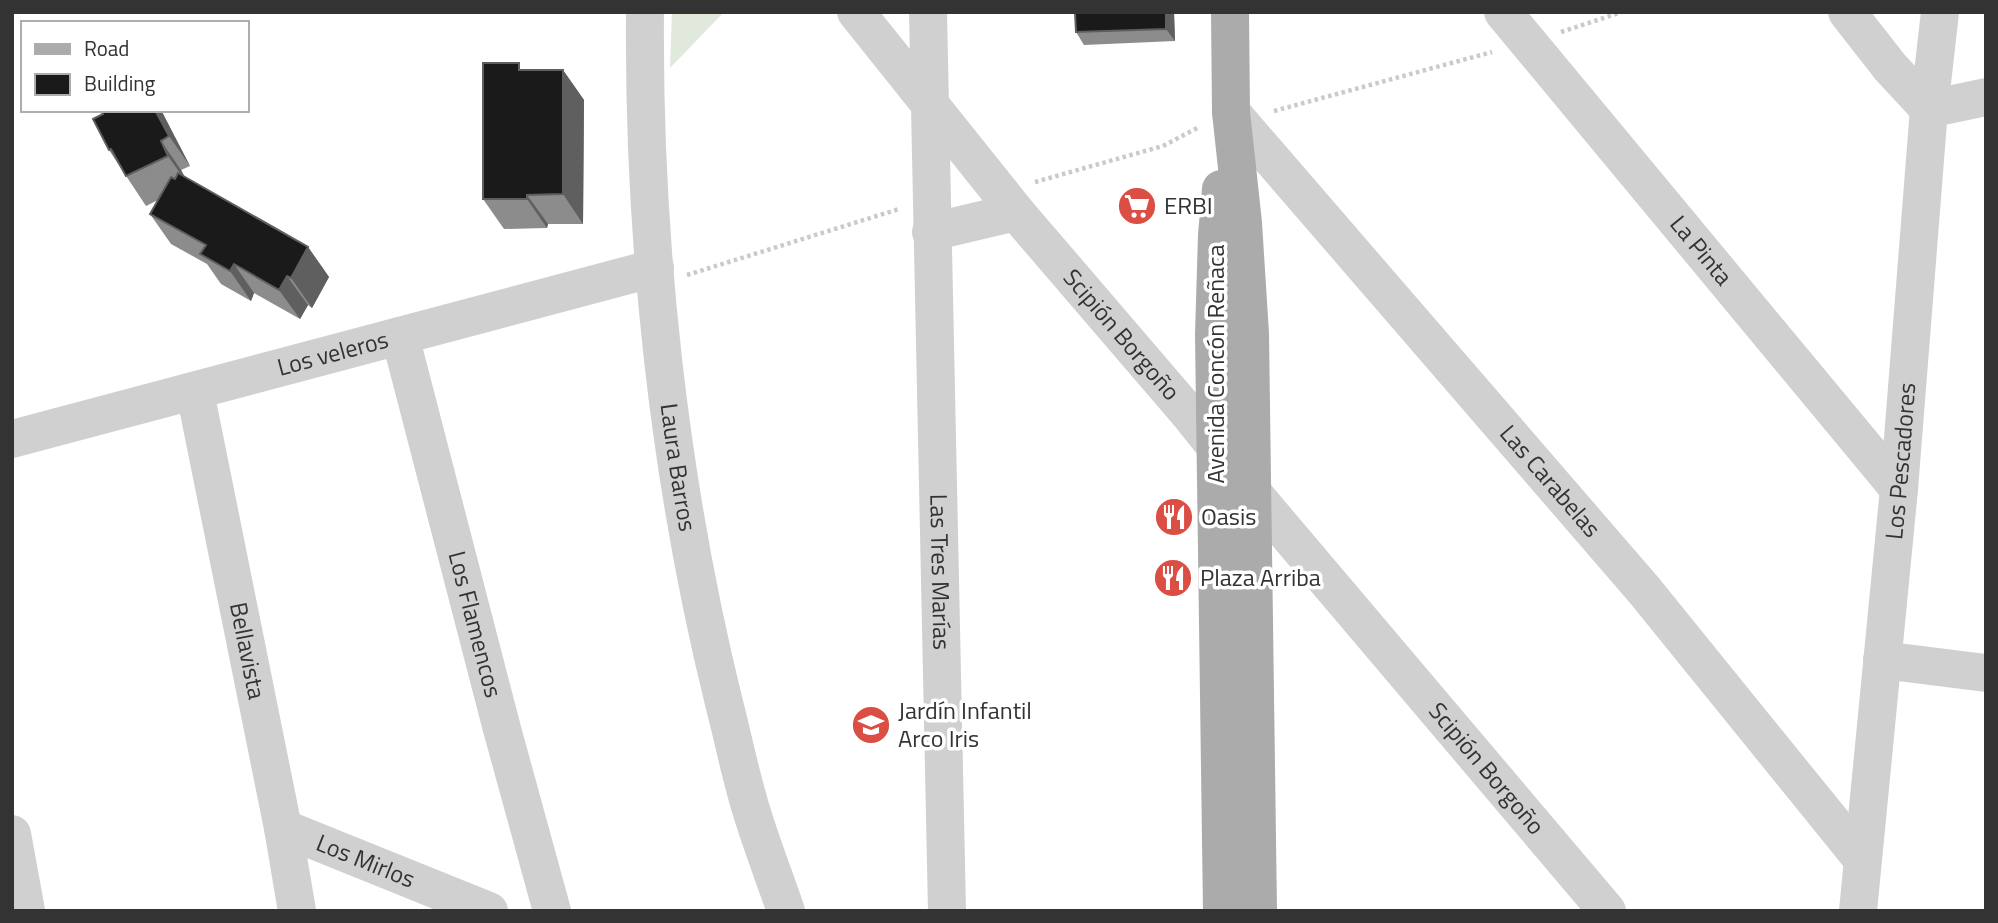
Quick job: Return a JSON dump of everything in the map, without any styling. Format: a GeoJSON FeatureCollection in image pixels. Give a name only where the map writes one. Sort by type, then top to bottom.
{"type":"FeatureCollection","features":[{"type":"Feature","properties":{"kind":"main road","name":"Avenida Concón Reñaca"},"geometry":{"type":"LineString","coordinates":[[1230,12],[1231,112],[1248,307],[1258,911]]}},
{"type":"Feature","properties":{"kind":"main road","name":"Avenida Concón Reñaca"},"geometry":{"type":"LineString","coordinates":[[1222,911],[1214,335],[1217,235],[1231,112]]}},
{"type":"Feature","properties":{"kind":"street","name":"Laura Barros"},"geometry":{"type":"LineString","coordinates":[[645,12],[644,92],[655,276],[682,509],[704,622],[752,814],[786,911]]}},
{"type":"Feature","properties":{"kind":"street","name":"Scipión Borgoño"},"geometry":{"type":"LineString","coordinates":[[856,12],[1009,202],[1608,911]]}},
{"type":"Feature","properties":{"kind":"street","name":"Las Tres Marías"},"geometry":{"type":"LineString","coordinates":[[928,12],[947,911]]}},
{"type":"Feature","properties":{"kind":"street","name":"La Pinta"},"geometry":{"type":"LineString","coordinates":[[1503,12],[1899,489]]}},
{"type":"Feature","properties":{"kind":"street"},"geometry":{"type":"LineString","coordinates":[[1847,12],[1890,67],[1929,109],[1986,97]]}},
{"type":"Feature","properties":{"kind":"street","name":"Los Pescadores"},"geometry":{"type":"LineString","coordinates":[[1858,911],[1899,489],[1929,109],[1940,12]]}},
{"type":"Feature","properties":{"kind":"street","name":"Las Carabelas"},"geometry":{"type":"LineString","coordinates":[[1231,112],[1644,590],[1862,859]]}},
{"type":"Feature","properties":{"kind":"street"},"geometry":{"type":"LineString","coordinates":[[931,215],[1009,202]]}},
{"type":"Feature","properties":{"kind":"street","name":"Los veleros"},"geometry":{"type":"LineString","coordinates":[[12,439],[400,336],[564,279],[655,276]]}},
{"type":"Feature","properties":{"kind":"street","name":"Los Flamencos"},"geometry":{"type":"LineString","coordinates":[[400,336],[552,911]]}},
{"type":"Feature","properties":{"kind":"street","name":"Bellavista"},"geometry":{"type":"LineString","coordinates":[[195,392],[283,828],[297,911]]}},
{"type":"Feature","properties":{"kind":"street"},"geometry":{"type":"LineString","coordinates":[[1882,660],[1986,673]]}},
{"type":"Feature","properties":{"kind":"street","name":"Los Mirlos"},"geometry":{"type":"LineString","coordinates":[[283,828],[489,911]]}},
{"type":"Feature","properties":{"kind":"street"},"geometry":{"type":"LineString","coordinates":[[12,834],[26,911]]}},
{"type":"Feature","properties":{"kind":"path"},"geometry":{"type":"LineString","coordinates":[[1009,202],[1163,146],[1231,112],[1279,111],[1527,43],[1622,12]]}},
{"type":"Feature","properties":{"kind":"path"},"geometry":{"type":"LineString","coordinates":[[655,276],[931,215]]}},
{"type":"Feature","properties":{"kind":"shaded area"},"geometry":{"type":"Polygon","coordinates":[[[672,12],[724,12],[670,68],[672,12]]]}},
{"type":"Feature","properties":{"kind":"building"},"geometry":{"type":"Polygon","coordinates":[[[1075,12],[1166,12],[1166,29],[1076,32],[1075,12]]]}},
{"type":"Feature","properties":{"kind":"building"},"geometry":{"type":"Polygon","coordinates":[[[483,63],[519,63],[519,70],[563,70],[563,194],[527,195],[527,199],[483,199],[483,63]]]}},
{"type":"Feature","properties":{"kind":"building"},"geometry":{"type":"Polygon","coordinates":[[[102,112],[156,112],[169,136],[161,141],[168,156],[126,176],[93,119],[103,114],[102,112]]]}},
{"type":"Feature","properties":{"kind":"building"},"geometry":{"type":"Polygon","coordinates":[[[178,173],[308,247],[291,278],[287,276],[279,290],[234,264],[230,271],[200,254],[206,245],[150,214],[171,177],[175,179],[178,173]]]}},
{"type":"Feature","properties":{"kind":"place","name":"ERBI"},"geometry":{"type":"Point","coordinates":[1137,206]}},
{"type":"Feature","properties":{"kind":"place","name":"Oasis"},"geometry":{"type":"Point","coordinates":[1174,517]}},
{"type":"Feature","properties":{"kind":"place","name":"Plaza Arriba"},"geometry":{"type":"Point","coordinates":[1173,578]}},
{"type":"Feature","properties":{"kind":"place","name":"Jardín Infantil Arco Iris"},"geometry":{"type":"Point","coordinates":[871,725]}}]}
